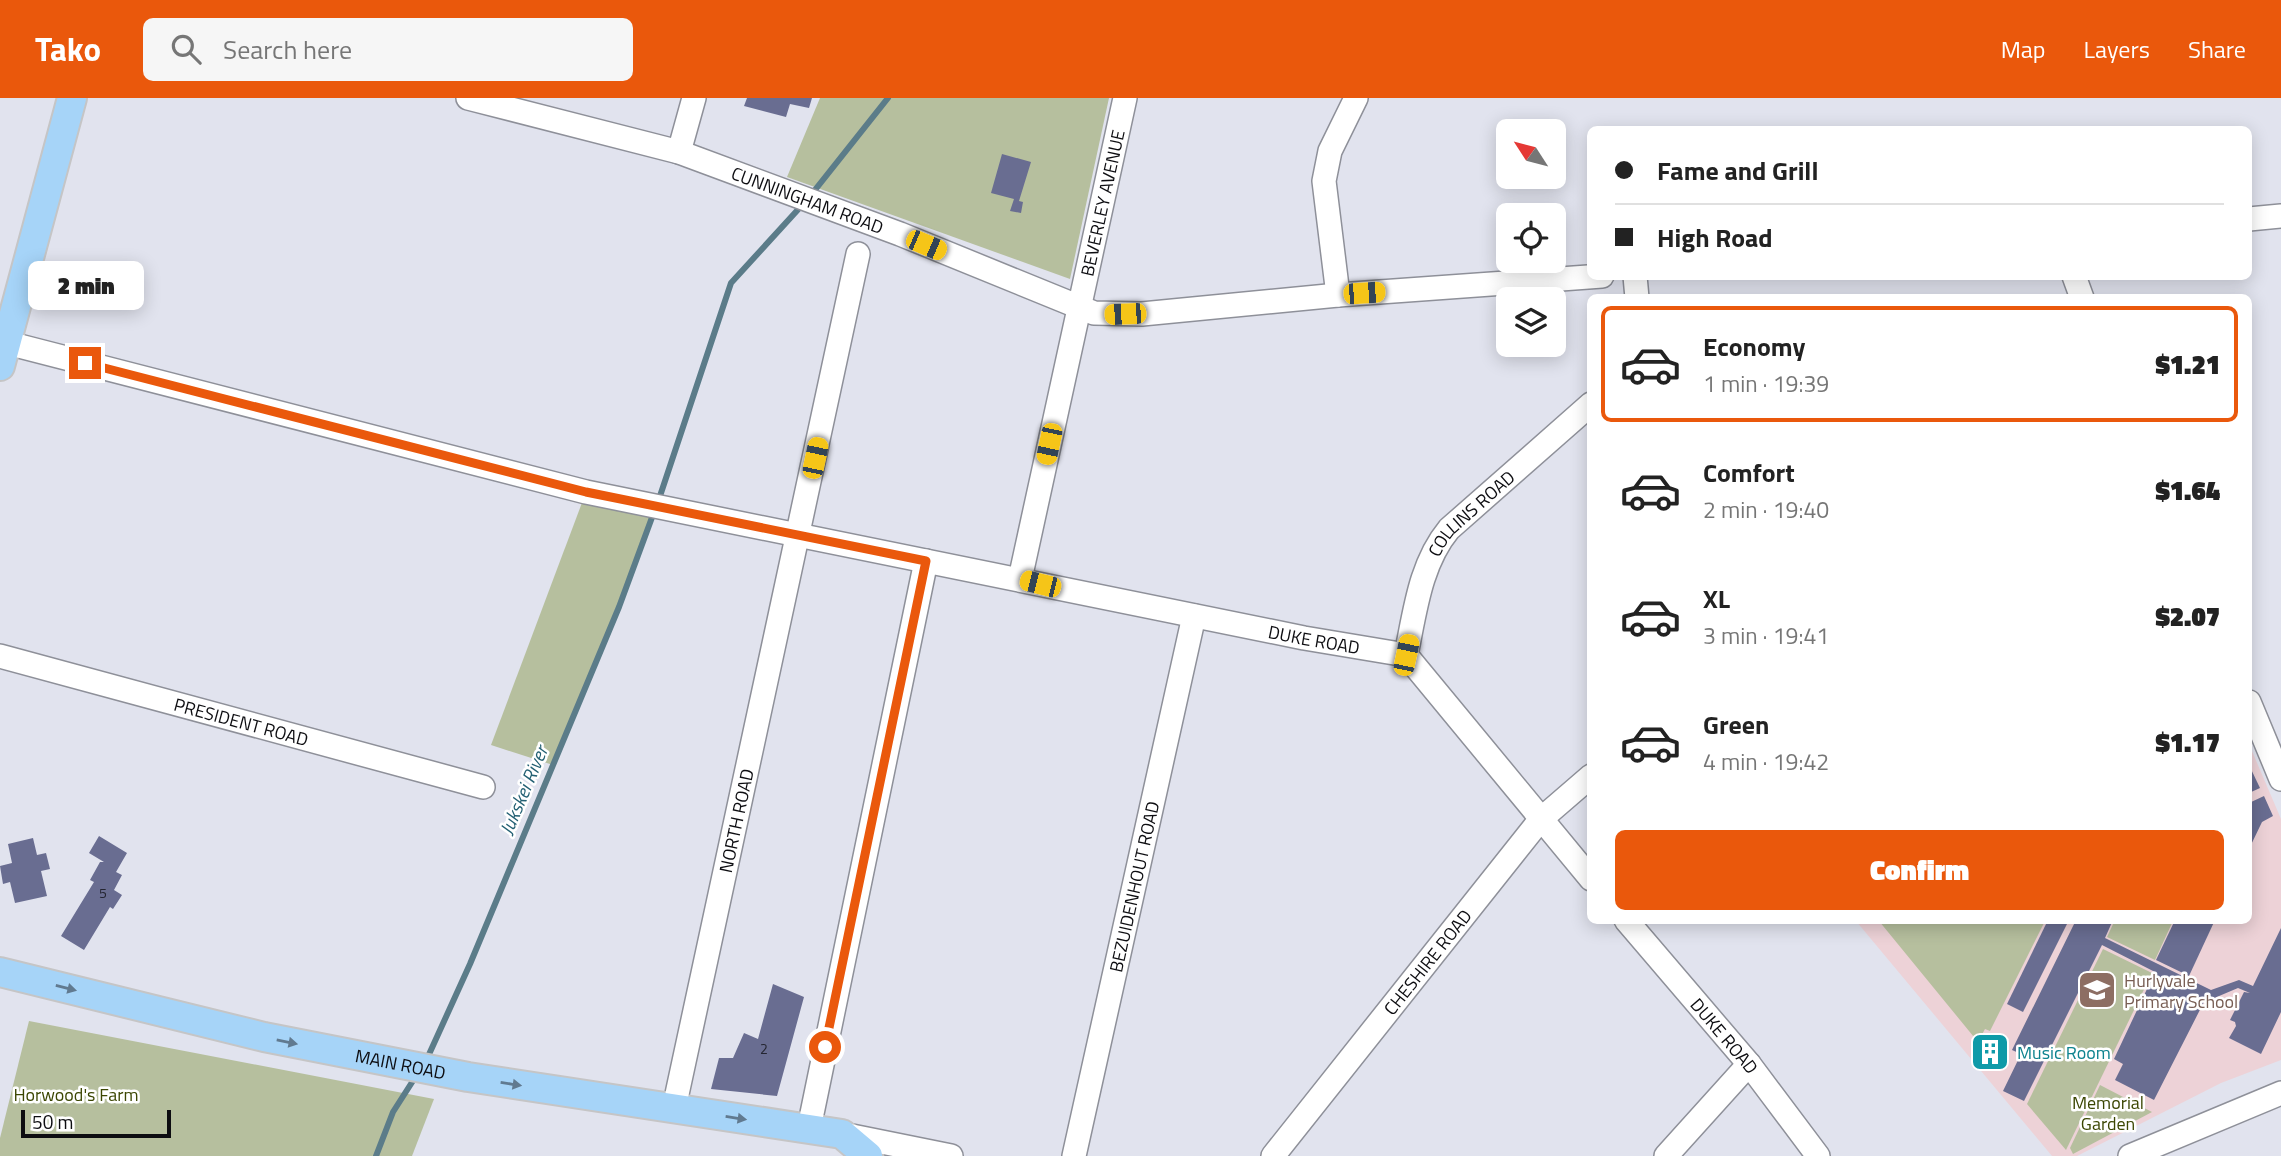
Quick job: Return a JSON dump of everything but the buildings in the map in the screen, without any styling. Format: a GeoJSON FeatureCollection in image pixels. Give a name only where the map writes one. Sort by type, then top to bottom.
{"type":"FeatureCollection","features":[{"type":"Feature","properties":{"kind":"main road"},"geometry":{"type":"LineString","coordinates":[[2,350],[72,99]]}},
{"type":"Feature","properties":{"kind":"main road","name":"MAIN ROAD"},"geometry":{"type":"LineString","coordinates":[[0,972],[264,1037],[468,1077],[842,1134]]}},
{"type":"Feature","properties":{"kind":"main road"},"geometry":{"type":"LineString","coordinates":[[842,1134],[869,1156]]}},
{"type":"Feature","properties":{"kind":"street","name":"CUNNINGHAM ROAD"},"geometry":{"type":"LineString","coordinates":[[468,98],[679,152],[900,234],[1079,309],[1109,315],[1587,277]]}},
{"type":"Feature","properties":{"kind":"street"},"geometry":{"type":"LineString","coordinates":[[679,152],[694,98]]}},
{"type":"Feature","properties":{"kind":"street","name":"BEVERLEY AVENUE"},"geometry":{"type":"LineString","coordinates":[[1020,579],[1125,98]]}},
{"type":"Feature","properties":{"kind":"street"},"geometry":{"type":"LineString","coordinates":[[1338,295],[1324,181],[1330,151],[1356,98]]}},
{"type":"Feature","properties":{"kind":"street"},"geometry":{"type":"LineString","coordinates":[[2252,219],[2281,216]]}},
{"type":"Feature","properties":{"kind":"street","name":"NORTH ROAD"},"geometry":{"type":"LineString","coordinates":[[674,1108],[858,254]]}},
{"type":"Feature","properties":{"kind":"street","name":"DUKE ROAD"},"geometry":{"type":"LineString","coordinates":[[2,350],[586,492],[1194,616],[1406,655]]}},
{"type":"Feature","properties":{"kind":"street","name":"COLLINS ROAD"},"geometry":{"type":"LineString","coordinates":[[1406,655],[1426,570],[1438,542],[1587,408]]}},
{"type":"Feature","properties":{"kind":"street"},"geometry":{"type":"LineString","coordinates":[[808,1129],[926,561]]}},
{"type":"Feature","properties":{"kind":"street","name":"BEZUIDENHOUT ROAD"},"geometry":{"type":"LineString","coordinates":[[1074,1156],[1194,616]]}},
{"type":"Feature","properties":{"kind":"street"},"geometry":{"type":"LineString","coordinates":[[1406,655],[1587,874]]}},
{"type":"Feature","properties":{"kind":"street","name":"PRESIDENT ROAD"},"geometry":{"type":"LineString","coordinates":[[0,656],[483,787]]}},
{"type":"Feature","properties":{"kind":"street"},"geometry":{"type":"LineString","coordinates":[[2252,709],[2281,779]]}},
{"type":"Feature","properties":{"kind":"street","name":"CHESHIRE ROAD"},"geometry":{"type":"LineString","coordinates":[[1273,1156],[1540,820],[1587,779]]}},
{"type":"Feature","properties":{"kind":"street","name":"DUKE ROAD"},"geometry":{"type":"LineString","coordinates":[[1629,924],[1749,1064],[1818,1156]]}},
{"type":"Feature","properties":{"kind":"street"},"geometry":{"type":"LineString","coordinates":[[1666,1156],[1749,1064]]}},
{"type":"Feature","properties":{"kind":"street"},"geometry":{"type":"LineString","coordinates":[[2130,1156],[2281,1093]]}},
{"type":"Feature","properties":{"kind":"street"},"geometry":{"type":"LineString","coordinates":[[842,1134],[939,1155]]}},
{"type":"Feature","properties":{"kind":"shaded area","name":"Hurlyvale Primary School"},"geometry":{"type":"Polygon","coordinates":[[[2252,751],[2281,819],[2281,1060],[2221,1083],[2077,1156],[2052,1156],[1859,924],[2252,924],[2252,751]]]}},
{"type":"Feature","properties":{"kind":"green space"},"geometry":{"type":"Polygon","coordinates":[[[820,98],[1109,98],[1070,279],[787,177],[820,98]]]}},
{"type":"Feature","properties":{"kind":"green space"},"geometry":{"type":"Polygon","coordinates":[[[586,492],[657,506],[553,765],[491,745],[586,492]]]}},
{"type":"Feature","properties":{"kind":"green space"},"geometry":{"type":"Polygon","coordinates":[[[1881,924],[2044,924],[1990,1031],[1985,1029],[1978,1042],[1881,924]]]}},
{"type":"Feature","properties":{"kind":"green space"},"geometry":{"type":"Polygon","coordinates":[[[2113,924],[2172,924],[2155,960],[2107,937],[2113,924]]]}},
{"type":"Feature","properties":{"kind":"green space"},"geometry":{"type":"Polygon","coordinates":[[[2103,949],[2152,973],[2066,1150],[2027,1104],[2103,949]]]}},
{"type":"Feature","properties":{"kind":"green space","name":"Horwood's Farm"},"geometry":{"type":"Polygon","coordinates":[[[29,1021],[434,1099],[412,1156],[0,1156],[0,1138],[29,1021]]]}},
{"type":"Feature","properties":{"kind":"green space","name":"Memorial Garden"},"geometry":{"type":"Polygon","coordinates":[[[2100,1085],[2152,1112],[2073,1154],[2070,1148],[2100,1085]]]}},
{"type":"Feature","properties":{"kind":"waterway","name":"Jukskei River"},"geometry":{"type":"LineString","coordinates":[[811,195],[888,98]]}},
{"type":"Feature","properties":{"kind":"waterway","name":"Jukskei River"},"geometry":{"type":"LineString","coordinates":[[658,502],[731,283],[804,203]]}},
{"type":"Feature","properties":{"kind":"waterway","name":"Jukskei River"},"geometry":{"type":"LineString","coordinates":[[426,1061],[470,964],[619,607],[654,512]]}},
{"type":"Feature","properties":{"kind":"waterway"},"geometry":{"type":"LineString","coordinates":[[376,1156],[393,1112],[416,1076]]}},
{"type":"Feature","properties":{"kind":"place","name":"Hurlyvale Primary School"},"geometry":{"type":"Point","coordinates":[2097,990]}},
{"type":"Feature","properties":{"kind":"place","name":"Music Room"},"geometry":{"type":"Point","coordinates":[1990,1052]}},
{"type":"Feature","properties":{"kind":"route"},"geometry":{"type":"LineString","coordinates":[[85,363],[586,492],[926,561],[825,1047]]}}]}
